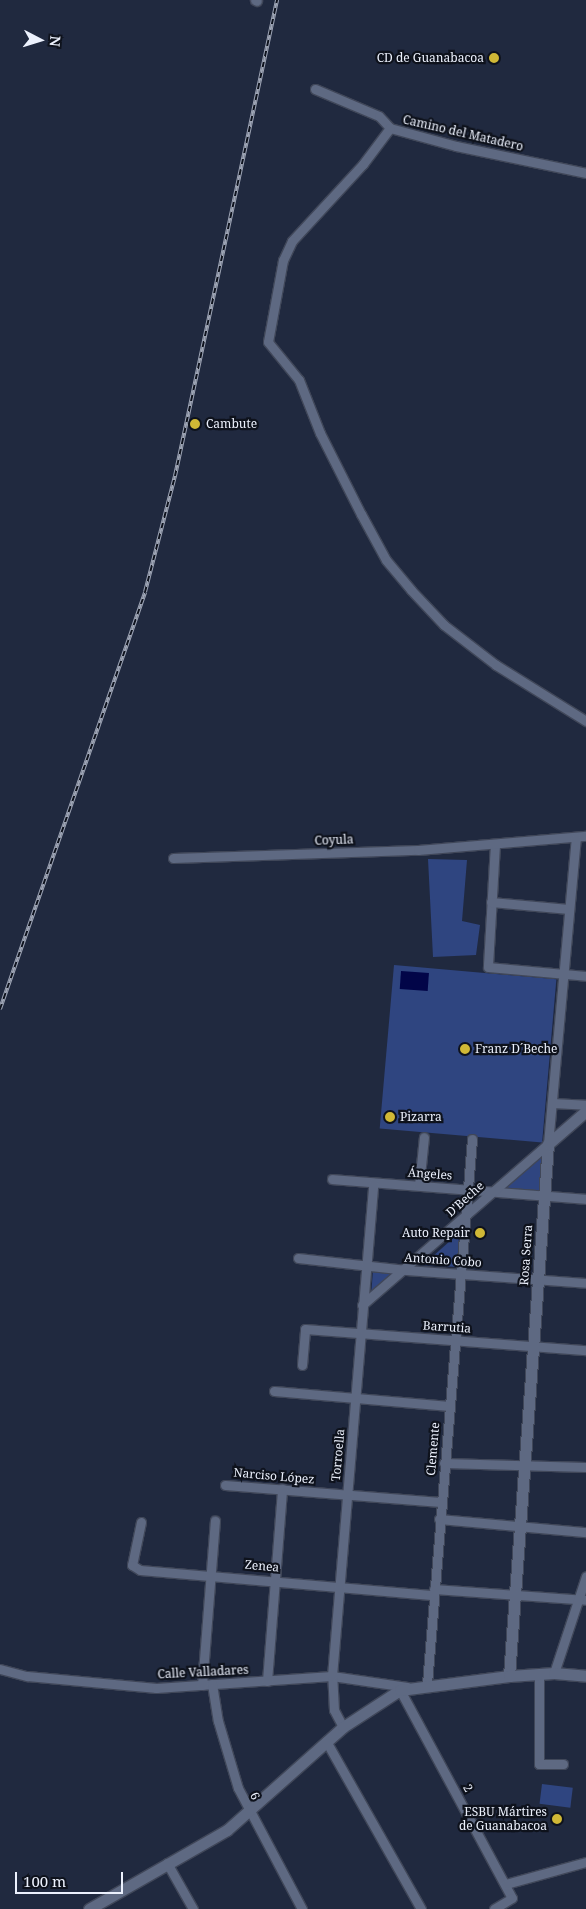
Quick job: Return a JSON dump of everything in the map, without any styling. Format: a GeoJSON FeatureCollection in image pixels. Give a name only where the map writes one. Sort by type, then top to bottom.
{"type":"FeatureCollection","features":[{"type":"Feature","properties":{"kind":"street","name":"Camino del Matadero"},"geometry":{"type":"LineString","coordinates":[[315,89],[379,116],[390,128],[456,146],[586,173]]}},
{"type":"Feature","properties":{"kind":"street"},"geometry":{"type":"LineString","coordinates":[[390,128],[363,164],[292,241],[283,260],[268,342],[299,380],[308,407],[361,514],[386,560],[411,590],[444,625],[496,665],[586,721]]}},
{"type":"Feature","properties":{"kind":"street","name":"Coyula"},"geometry":{"type":"LineString","coordinates":[[172,858],[496,844],[586,836]]}},
{"type":"Feature","properties":{"kind":"street","name":"Rosa Serra"},"geometry":{"type":"LineString","coordinates":[[509,1676],[548,1144],[576,837]]}},
{"type":"Feature","properties":{"kind":"street"},"geometry":{"type":"LineString","coordinates":[[496,844],[488,967],[586,976]]}},
{"type":"Feature","properties":{"kind":"street"},"geometry":{"type":"LineString","coordinates":[[491,902],[569,909]]}},
{"type":"Feature","properties":{"kind":"street"},"geometry":{"type":"LineString","coordinates":[[552,1103],[586,1105]]}},
{"type":"Feature","properties":{"kind":"street","name":"D'Beche"},"geometry":{"type":"LineString","coordinates":[[362,1305],[406,1270],[586,1111]]}},
{"type":"Feature","properties":{"kind":"street"},"geometry":{"type":"LineString","coordinates":[[419,1186],[424,1137]]}},
{"type":"Feature","properties":{"kind":"street","name":"Clemente"},"geometry":{"type":"LineString","coordinates":[[427,1684],[440,1502],[472,1139]]}},
{"type":"Feature","properties":{"kind":"street","name":"Ángeles"},"geometry":{"type":"LineString","coordinates":[[332,1179],[586,1199]]}},
{"type":"Feature","properties":{"kind":"street","name":"Torroella"},"geometry":{"type":"LineString","coordinates":[[343,1727],[334,1710],[332,1676],[373,1182]]}},
{"type":"Feature","properties":{"kind":"street","name":"Antonio Cobo"},"geometry":{"type":"LineString","coordinates":[[298,1258],[406,1270],[538,1278],[586,1283]]}},
{"type":"Feature","properties":{"kind":"street","name":"Barrutia"},"geometry":{"type":"LineString","coordinates":[[302,1365],[305,1329],[586,1350]]}},
{"type":"Feature","properties":{"kind":"street"},"geometry":{"type":"LineString","coordinates":[[274,1391],[449,1406]]}},
{"type":"Feature","properties":{"kind":"street"},"geometry":{"type":"LineString","coordinates":[[444,1463],[586,1467]]}},
{"type":"Feature","properties":{"kind":"street","name":"Narciso López"},"geometry":{"type":"LineString","coordinates":[[225,1484],[347,1496],[440,1502]]}},
{"type":"Feature","properties":{"kind":"street"},"geometry":{"type":"LineString","coordinates":[[266,1681],[282,1489]]}},
{"type":"Feature","properties":{"kind":"street"},"geometry":{"type":"LineString","coordinates":[[439,1519],[586,1532]]}},
{"type":"Feature","properties":{"kind":"street"},"geometry":{"type":"LineString","coordinates":[[202,1685],[215,1521]]}},
{"type":"Feature","properties":{"kind":"street","name":"Zenea"},"geometry":{"type":"LineString","coordinates":[[141,1522],[132,1565],[140,1570],[211,1574],[339,1586],[584,1600]]}},
{"type":"Feature","properties":{"kind":"street"},"geometry":{"type":"LineString","coordinates":[[554,1673],[584,1600],[586,1576]]}},
{"type":"Feature","properties":{"kind":"street","name":"Calle Valladares"},"geometry":{"type":"LineString","coordinates":[[0,1669],[27,1676],[156,1688],[332,1676],[404,1688]]}},
{"type":"Feature","properties":{"kind":"street"},"geometry":{"type":"LineString","coordinates":[[89,1909],[228,1830],[343,1727],[404,1688],[427,1684],[554,1673],[586,1676]]}},
{"type":"Feature","properties":{"kind":"street"},"geometry":{"type":"LineString","coordinates":[[539,1674],[539,1764],[563,1764]]}},
{"type":"Feature","properties":{"kind":"street","name":"6"},"geometry":{"type":"LineString","coordinates":[[212,1684],[218,1721],[235,1779],[249,1812],[302,1909]]}},
{"type":"Feature","properties":{"kind":"street","name":"2"},"geometry":{"type":"LineString","coordinates":[[404,1688],[512,1898],[494,1909]]}},
{"type":"Feature","properties":{"kind":"street"},"geometry":{"type":"LineString","coordinates":[[326,1742],[421,1909]]}},
{"type":"Feature","properties":{"kind":"street"},"geometry":{"type":"LineString","coordinates":[[506,1884],[586,1862]]}},
{"type":"Feature","properties":{"kind":"street"},"geometry":{"type":"LineString","coordinates":[[167,1863],[193,1909]]}},
{"type":"Feature","properties":{"kind":"shaded area"},"geometry":{"type":"Polygon","coordinates":[[[428,859],[467,860],[462,921],[480,925],[476,955],[433,957],[428,859]]]}},
{"type":"Feature","properties":{"kind":"shaded area","name":"Franz D´Beche"},"geometry":{"type":"Polygon","coordinates":[[[394,965],[556,979],[542,1143],[380,1128],[394,965]]]}},
{"type":"Feature","properties":{"kind":"shaded area"},"geometry":{"type":"Polygon","coordinates":[[[401,971],[429,973],[428,991],[400,989],[401,971]]]}},
{"type":"Feature","properties":{"kind":"shaded area"},"geometry":{"type":"Polygon","coordinates":[[[546,1150],[542,1193],[503,1190],[546,1150]]]}},
{"type":"Feature","properties":{"kind":"shaded area"},"geometry":{"type":"Polygon","coordinates":[[[459,1233],[458,1267],[423,1265],[459,1233]]]}},
{"type":"Feature","properties":{"kind":"shaded area"},"geometry":{"type":"Polygon","coordinates":[[[373,1270],[401,1272],[371,1297],[373,1270]]]}},
{"type":"Feature","properties":{"kind":"shaded area"},"geometry":{"type":"Polygon","coordinates":[[[542,1784],[573,1788],[570,1808],[540,1804],[542,1784]]]}},
{"type":"Feature","properties":{"kind":"railway"},"geometry":{"type":"LineString","coordinates":[[0,1009],[145,592],[175,476],[277,0]]}},
{"type":"Feature","properties":{"kind":"place","name":"CD de Guanabacoa"},"geometry":{"type":"Point","coordinates":[494,58]}},
{"type":"Feature","properties":{"kind":"place","name":"Cambute"},"geometry":{"type":"Point","coordinates":[195,424]}},
{"type":"Feature","properties":{"kind":"place","name":"Franz D´Beche"},"geometry":{"type":"Point","coordinates":[465,1049]}},
{"type":"Feature","properties":{"kind":"place","name":"Pizarra"},"geometry":{"type":"Point","coordinates":[390,1117]}},
{"type":"Feature","properties":{"kind":"place","name":"Auto Repair"},"geometry":{"type":"Point","coordinates":[480,1233]}},
{"type":"Feature","properties":{"kind":"place","name":"ESBU Mártires de Guanabacoa"},"geometry":{"type":"Point","coordinates":[557,1819]}}]}
